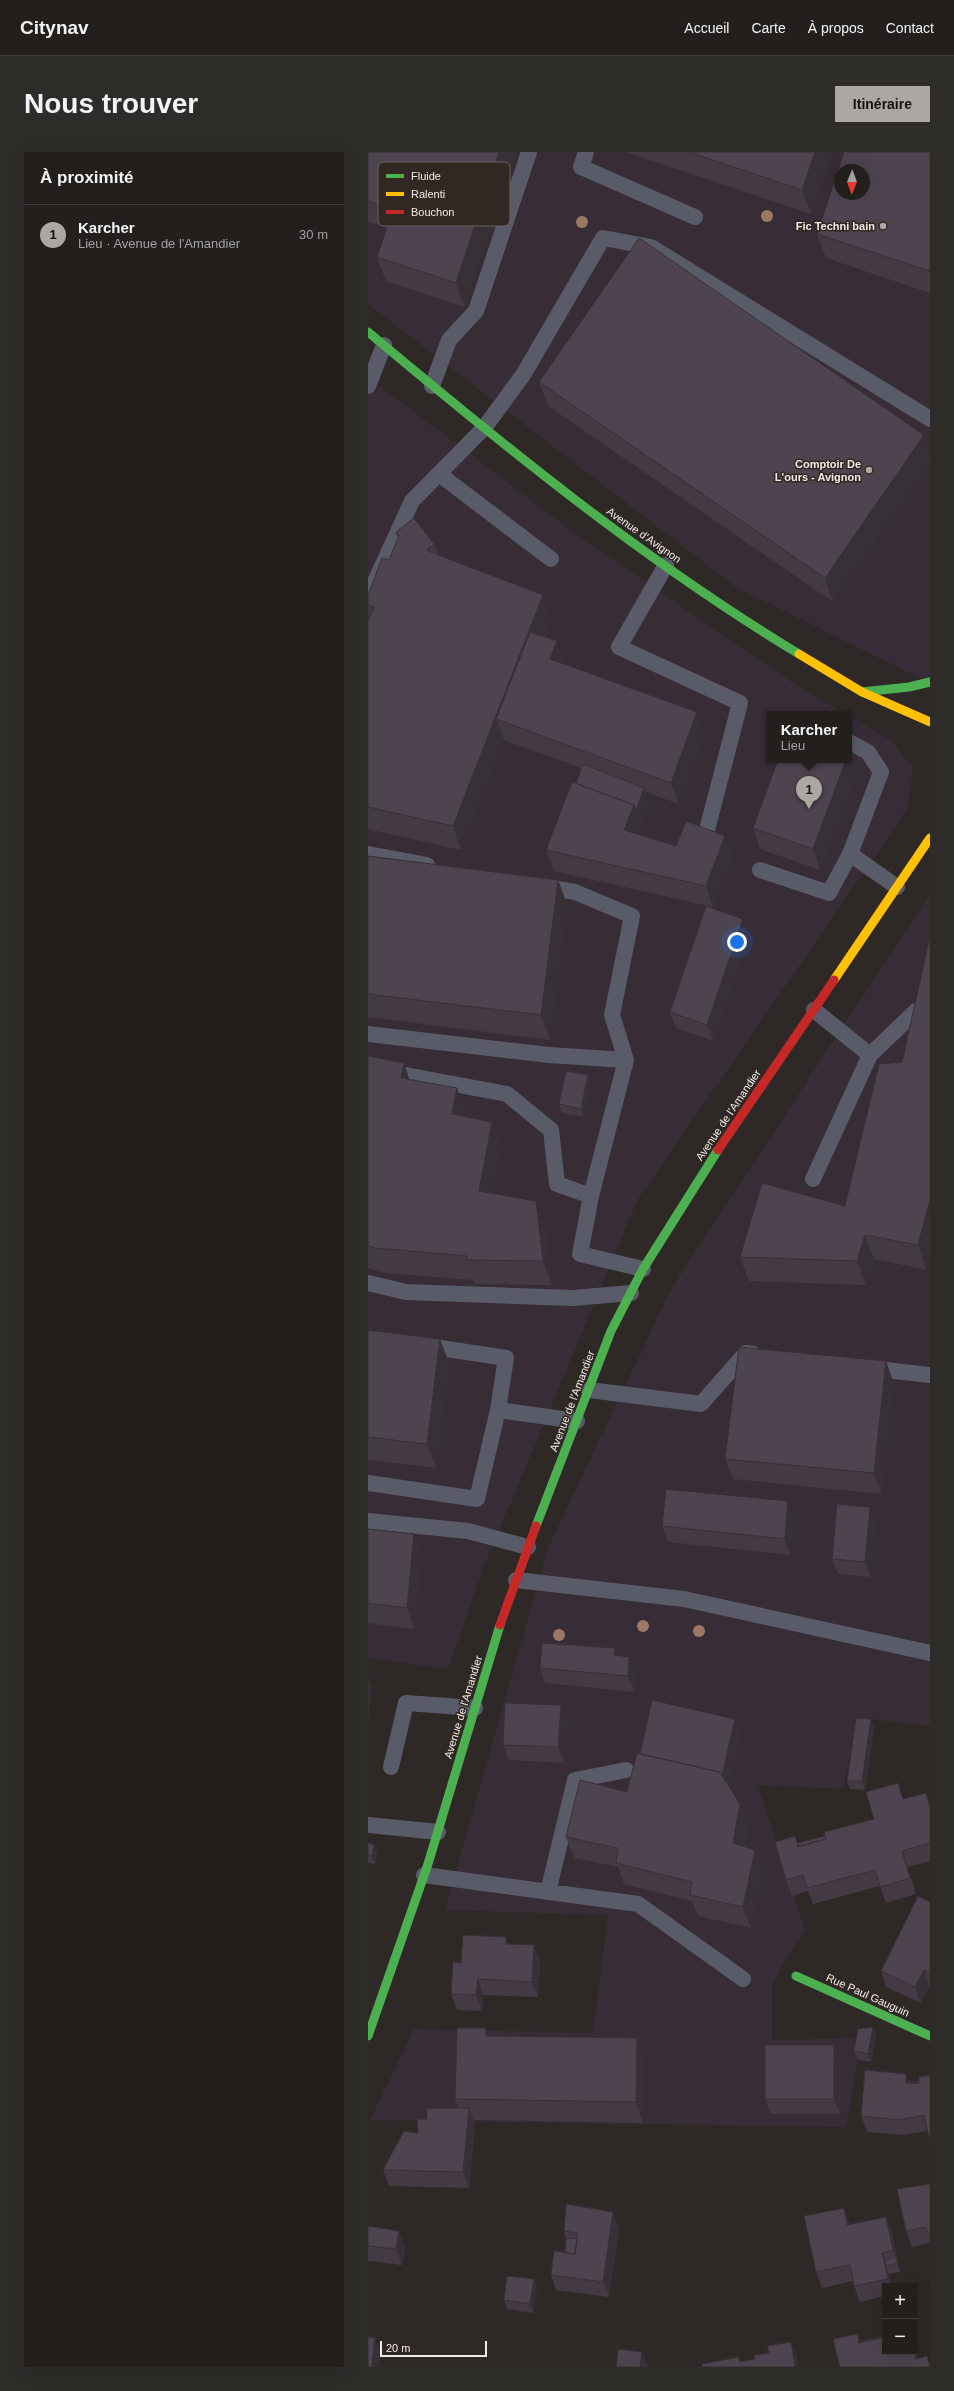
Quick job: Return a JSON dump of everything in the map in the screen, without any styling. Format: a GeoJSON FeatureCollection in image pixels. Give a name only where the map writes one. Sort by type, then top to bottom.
{"type":"FeatureCollection","features":[{"type":"Feature","properties":{"kind":"main road","name":"Avenue d'Avignon"},"geometry":{"type":"LineString","coordinates":[[368,332],[484,428],[614,530],[769,636],[862,692],[930,722]]}},
{"type":"Feature","properties":{"kind":"main road"},"geometry":{"type":"LineString","coordinates":[[862,692],[909,687],[930,682]]}},
{"type":"Feature","properties":{"kind":"main road","name":"Avenue de l'Amandier"},"geometry":{"type":"LineString","coordinates":[[370,2028],[438,1832],[504,1610],[611,1331],[643,1269],[723,1143],[930,838]]}},
{"type":"Feature","properties":{"kind":"main road","name":"Rue Paul Gauguin"},"geometry":{"type":"LineString","coordinates":[[796,1976],[930,2036]]}},
{"type":"Feature","properties":{"kind":"lane"},"geometry":{"type":"LineString","coordinates":[[510,209],[529,152]]}},
{"type":"Feature","properties":{"kind":"lane"},"geometry":{"type":"LineString","coordinates":[[586,152],[581,166],[695,218]]}},
{"type":"Feature","properties":{"kind":"lane"},"geometry":{"type":"LineString","coordinates":[[432,386],[449,340],[476,311],[504,226]]}},
{"type":"Feature","properties":{"kind":"lane"},"geometry":{"type":"LineString","coordinates":[[368,595],[412,501],[484,428],[523,375],[603,238],[651,247],[930,419]]}},
{"type":"Feature","properties":{"kind":"lane"},"geometry":{"type":"LineString","coordinates":[[368,386],[384,345]]}},
{"type":"Feature","properties":{"kind":"lane"},"geometry":{"type":"LineString","coordinates":[[439,474],[551,559]]}},
{"type":"Feature","properties":{"kind":"lane"},"geometry":{"type":"LineString","coordinates":[[666,565],[619,647],[740,703],[707,830]]}},
{"type":"Feature","properties":{"kind":"lane"},"geometry":{"type":"LineString","coordinates":[[760,870],[829,894],[850,854],[880,772],[868,752],[852,744]]}},
{"type":"Feature","properties":{"kind":"lane"},"geometry":{"type":"LineString","coordinates":[[368,854],[445,868]]}},
{"type":"Feature","properties":{"kind":"lane"},"geometry":{"type":"LineString","coordinates":[[850,854],[898,887]]}},
{"type":"Feature","properties":{"kind":"lane"},"geometry":{"type":"LineString","coordinates":[[529,884],[575,892],[632,916],[612,1015],[626,1060],[591,1196],[580,1254],[643,1269]]}},
{"type":"Feature","properties":{"kind":"lane"},"geometry":{"type":"LineString","coordinates":[[814,1010],[870,1055]]}},
{"type":"Feature","properties":{"kind":"lane"},"geometry":{"type":"LineString","coordinates":[[812,1179],[870,1055],[916,1011]]}},
{"type":"Feature","properties":{"kind":"lane"},"geometry":{"type":"LineString","coordinates":[[368,1034],[549,1055],[626,1060]]}},
{"type":"Feature","properties":{"kind":"lane"},"geometry":{"type":"LineString","coordinates":[[368,1068],[507,1094],[552,1130],[557,1184],[591,1196]]}},
{"type":"Feature","properties":{"kind":"lane"},"geometry":{"type":"LineString","coordinates":[[368,1283],[406,1292],[573,1298],[631,1292]]}},
{"type":"Feature","properties":{"kind":"lane"},"geometry":{"type":"LineString","coordinates":[[368,1483],[477,1500],[498,1410],[506,1358],[406,1343]]}},
{"type":"Feature","properties":{"kind":"lane"},"geometry":{"type":"LineString","coordinates":[[589,1390],[701,1404],[746,1353],[769,1356]]}},
{"type":"Feature","properties":{"kind":"lane"},"geometry":{"type":"LineString","coordinates":[[853,1366],[930,1375]]}},
{"type":"Feature","properties":{"kind":"lane"},"geometry":{"type":"LineString","coordinates":[[498,1410],[577,1421]]}},
{"type":"Feature","properties":{"kind":"lane"},"geometry":{"type":"LineString","coordinates":[[368,1521],[468,1531],[528,1547]]}},
{"type":"Feature","properties":{"kind":"lane"},"geometry":{"type":"LineString","coordinates":[[516,1580],[684,1599],[930,1653]]}},
{"type":"Feature","properties":{"kind":"lane"},"geometry":{"type":"LineString","coordinates":[[392,1767],[406,1703],[475,1708]]}},
{"type":"Feature","properties":{"kind":"lane"},"geometry":{"type":"LineString","coordinates":[[548,1892],[576,1780],[626,1770]]}},
{"type":"Feature","properties":{"kind":"lane"},"geometry":{"type":"LineString","coordinates":[[368,1825],[438,1832]]}},
{"type":"Feature","properties":{"kind":"lane"},"geometry":{"type":"LineString","coordinates":[[424,1875],[638,1904],[743,1979]]}},
{"type":"Feature","properties":{"kind":"shaded area"},"geometry":{"type":"Polygon","coordinates":[[[368,152],[930,152],[930,683],[737,588],[368,304],[368,152]]]}},
{"type":"Feature","properties":{"kind":"shaded area"},"geometry":{"type":"Polygon","coordinates":[[[368,377],[573,532],[796,685],[840,711],[766,711],[766,763],[852,763],[852,718],[891,740],[913,768],[907,810],[638,1199],[485,1564],[448,1669],[368,1658],[368,377]]]}},
{"type":"Feature","properties":{"kind":"shaded area"},"geometry":{"type":"Polygon","coordinates":[[[930,893],[930,1726],[858,1718],[843,1789],[758,1785],[805,1931],[785,1959],[772,1987],[772,2040],[861,2038],[846,2127],[370,2120],[414,2029],[593,2033],[608,1915],[445,1910],[548,1548],[670,1291],[930,893]]]}},
{"type":"Feature","properties":{"kind":"building"},"geometry":{"type":"Polygon","coordinates":[[[368,152],[499,152],[496,162],[378,162],[378,204],[368,201],[368,152]]]}},
{"type":"Feature","properties":{"kind":"building"},"geometry":{"type":"Polygon","coordinates":[[[689,152],[815,152],[802,190],[689,152]]]}},
{"type":"Feature","properties":{"kind":"building","name":"Fic Techni bain"},"geometry":{"type":"Polygon","coordinates":[[[844,152],[930,152],[930,271],[817,234],[834,182],[834,200],[870,200],[870,164],[840,164],[844,152]]]}},
{"type":"Feature","properties":{"kind":"building"},"geometry":{"type":"Polygon","coordinates":[[[387,226],[475,226],[456,283],[377,257],[387,226]]]}},
{"type":"Feature","properties":{"kind":"building"},"geometry":{"type":"Polygon","coordinates":[[[639,238],[924,435],[825,578],[539,382],[639,238]]]}},
{"type":"Feature","properties":{"kind":"building"},"geometry":{"type":"Polygon","coordinates":[[[414,518],[435,545],[428,548],[428,551],[543,595],[453,826],[368,807],[368,621],[374,607],[368,605],[368,595],[382,558],[389,560],[399,536],[396,532],[414,518]]]}},
{"type":"Feature","properties":{"kind":"building"},"geometry":{"type":"Polygon","coordinates":[[[530,632],[557,641],[550,659],[697,712],[671,783],[496,719],[530,632]]]}},
{"type":"Feature","properties":{"kind":"building"},"geometry":{"type":"Polygon","coordinates":[[[777,763],[845,763],[813,849],[753,828],[777,763]]]}},
{"type":"Feature","properties":{"kind":"building"},"geometry":{"type":"Polygon","coordinates":[[[583,764],[644,788],[636,811],[634,805],[576,783],[583,764]]]}},
{"type":"Feature","properties":{"kind":"building"},"geometry":{"type":"Polygon","coordinates":[[[572,782],[634,805],[624,830],[676,846],[686,821],[725,836],[706,886],[546,850],[572,782]]]}},
{"type":"Feature","properties":{"kind":"building"},"geometry":{"type":"Polygon","coordinates":[[[368,856],[558,880],[541,1015],[368,994],[368,856]]]}},
{"type":"Feature","properties":{"kind":"building"},"geometry":{"type":"Polygon","coordinates":[[[706,906],[743,919],[707,1025],[670,1012],[706,906]]]}},
{"type":"Feature","properties":{"kind":"building"},"geometry":{"type":"Polygon","coordinates":[[[930,936],[930,1200],[918,1245],[865,1235],[857,1261],[740,1257],[762,1183],[845,1206],[879,1064],[902,1062],[930,936]]]}},
{"type":"Feature","properties":{"kind":"building"},"geometry":{"type":"Polygon","coordinates":[[[368,1056],[404,1063],[401,1078],[457,1088],[452,1114],[492,1122],[479,1191],[536,1201],[543,1261],[466,1260],[467,1256],[375,1248],[368,1246],[368,1056]]]}},
{"type":"Feature","properties":{"kind":"building"},"geometry":{"type":"Polygon","coordinates":[[[566,1071],[588,1075],[581,1109],[559,1104],[566,1071]]]}},
{"type":"Feature","properties":{"kind":"building"},"geometry":{"type":"Polygon","coordinates":[[[368,1330],[440,1339],[427,1444],[368,1437],[368,1330]]]}},
{"type":"Feature","properties":{"kind":"building"},"geometry":{"type":"Polygon","coordinates":[[[739,1347],[886,1361],[874,1473],[725,1459],[739,1347]]]}},
{"type":"Feature","properties":{"kind":"building"},"geometry":{"type":"Polygon","coordinates":[[[666,1489],[788,1501],[785,1539],[662,1526],[666,1489]]]}},
{"type":"Feature","properties":{"kind":"building"},"geometry":{"type":"Polygon","coordinates":[[[837,1504],[870,1507],[865,1562],[832,1559],[837,1504]]]}},
{"type":"Feature","properties":{"kind":"building"},"geometry":{"type":"Polygon","coordinates":[[[368,1529],[414,1534],[407,1608],[368,1603],[368,1529]]]}},
{"type":"Feature","properties":{"kind":"building"},"geometry":{"type":"Polygon","coordinates":[[[542,1643],[615,1648],[614,1655],[629,1657],[628,1676],[540,1668],[542,1643]]]}},
{"type":"Feature","properties":{"kind":"building"},"geometry":{"type":"Polygon","coordinates":[[[652,1700],[735,1719],[722,1776],[720,1772],[640,1754],[652,1700]]]}},
{"type":"Feature","properties":{"kind":"building"},"geometry":{"type":"Polygon","coordinates":[[[505,1703],[561,1705],[558,1747],[503,1745],[505,1703]]]}},
{"type":"Feature","properties":{"kind":"building"},"geometry":{"type":"Polygon","coordinates":[[[856,1718],[871,1719],[862,1781],[847,1781],[856,1718]]]}},
{"type":"Feature","properties":{"kind":"building"},"geometry":{"type":"Polygon","coordinates":[[[637,1753],[720,1772],[740,1804],[733,1843],[755,1850],[743,1907],[690,1895],[692,1882],[616,1863],[618,1848],[566,1837],[580,1780],[627,1792],[637,1753]]]}},
{"type":"Feature","properties":{"kind":"building"},"geometry":{"type":"Polygon","coordinates":[[[898,1783],[903,1799],[926,1793],[930,1808],[930,1843],[902,1851],[910,1878],[880,1887],[875,1870],[807,1888],[803,1875],[786,1880],[775,1842],[795,1836],[798,1847],[826,1839],[824,1832],[874,1819],[866,1792],[898,1783]]]}},
{"type":"Feature","properties":{"kind":"building"},"geometry":{"type":"Polygon","coordinates":[[[825,1836],[826,1839],[798,1846],[798,1843],[825,1836]]]}},
{"type":"Feature","properties":{"kind":"building"},"geometry":{"type":"Polygon","coordinates":[[[368,1843],[374,1845],[372,1856],[368,1855],[368,1843]]]}},
{"type":"Feature","properties":{"kind":"building"},"geometry":{"type":"Polygon","coordinates":[[[918,1896],[930,1902],[930,1973],[924,1970],[915,1987],[881,1971],[918,1896]]]}},
{"type":"Feature","properties":{"kind":"building"},"geometry":{"type":"Polygon","coordinates":[[[463,1935],[506,1937],[506,1944],[534,1945],[532,1982],[478,1979],[476,1995],[451,1994],[453,1962],[461,1963],[463,1935]]]}},
{"type":"Feature","properties":{"kind":"building"},"geometry":{"type":"Polygon","coordinates":[[[873,2027],[868,2054],[854,2051],[858,2029],[873,2027]]]}},
{"type":"Feature","properties":{"kind":"building"},"geometry":{"type":"Polygon","coordinates":[[[457,2028],[486,2028],[486,2036],[637,2038],[636,2102],[455,2099],[457,2028]]]}},
{"type":"Feature","properties":{"kind":"building"},"geometry":{"type":"Polygon","coordinates":[[[765,2045],[834,2045],[834,2099],[765,2099],[765,2045]]]}},
{"type":"Feature","properties":{"kind":"building"},"geometry":{"type":"Polygon","coordinates":[[[865,2070],[906,2074],[906,2083],[919,2083],[919,2077],[930,2075],[930,2133],[928,2134],[924,2115],[899,2120],[861,2116],[865,2070]]]}},
{"type":"Feature","properties":{"kind":"building"},"geometry":{"type":"Polygon","coordinates":[[[908,2081],[919,2082],[919,2083],[908,2083],[908,2081]]]}},
{"type":"Feature","properties":{"kind":"building"},"geometry":{"type":"Polygon","coordinates":[[[426,2108],[469,2108],[463,2172],[383,2170],[404,2131],[418,2133],[417,2119],[427,2119],[426,2108]]]}},
{"type":"Feature","properties":{"kind":"building"},"geometry":{"type":"Polygon","coordinates":[[[930,2184],[930,2236],[926,2227],[906,2231],[897,2189],[930,2184]]]}},
{"type":"Feature","properties":{"kind":"building"},"geometry":{"type":"Polygon","coordinates":[[[566,2204],[613,2212],[603,2282],[551,2275],[554,2251],[575,2254],[578,2233],[564,2231],[566,2204]]]}},
{"type":"Feature","properties":{"kind":"building"},"geometry":{"type":"Polygon","coordinates":[[[844,2208],[847,2225],[886,2217],[893,2250],[882,2253],[888,2279],[854,2286],[850,2265],[816,2272],[804,2216],[844,2208]]]}},
{"type":"Feature","properties":{"kind":"building"},"geometry":{"type":"Polygon","coordinates":[[[368,2226],[399,2231],[396,2249],[368,2246],[368,2226]]]}},
{"type":"Feature","properties":{"kind":"building"},"geometry":{"type":"Polygon","coordinates":[[[566,2238],[577,2239],[575,2254],[565,2253],[566,2238]]]}},
{"type":"Feature","properties":{"kind":"building"},"geometry":{"type":"Polygon","coordinates":[[[896,2257],[897,2263],[886,2266],[885,2260],[896,2257]]]}},
{"type":"Feature","properties":{"kind":"building"},"geometry":{"type":"Polygon","coordinates":[[[507,2276],[534,2279],[530,2304],[504,2300],[507,2276]]]}},
{"type":"Feature","properties":{"kind":"building"},"geometry":{"type":"Polygon","coordinates":[[[858,2334],[859,2343],[882,2338],[882,2355],[915,2355],[916,2359],[927,2356],[930,2367],[840,2367],[833,2339],[858,2334]]]}},
{"type":"Feature","properties":{"kind":"building"},"geometry":{"type":"Polygon","coordinates":[[[368,2337],[375,2338],[372,2367],[368,2367],[368,2337]]]}},
{"type":"Feature","properties":{"kind":"building"},"geometry":{"type":"Polygon","coordinates":[[[882,2337],[860,2342],[860,2341],[882,2337]]]}},
{"type":"Feature","properties":{"kind":"building"},"geometry":{"type":"Polygon","coordinates":[[[791,2342],[795,2367],[703,2367],[702,2364],[739,2357],[740,2362],[755,2359],[754,2355],[769,2353],[767,2346],[791,2342]]]}},
{"type":"Feature","properties":{"kind":"building"},"geometry":{"type":"Polygon","coordinates":[[[618,2349],[642,2352],[640,2367],[616,2367],[618,2349]]]}},
{"type":"Feature","properties":{"kind":"traffic: fast"},"geometry":{"type":"LineString","coordinates":[[368,332],[471,418],[631,542],[686,581],[799,654]]}},
{"type":"Feature","properties":{"kind":"traffic: fast"},"geometry":{"type":"LineString","coordinates":[[862,692],[909,687],[930,682]]}},
{"type":"Feature","properties":{"kind":"traffic: fast"},"geometry":{"type":"LineString","coordinates":[[536,1526],[611,1331],[643,1269],[718,1150]]}},
{"type":"Feature","properties":{"kind":"traffic: fast"},"geometry":{"type":"LineString","coordinates":[[368,2036],[428,1864],[500,1625]]}},
{"type":"Feature","properties":{"kind":"traffic: fast"},"geometry":{"type":"LineString","coordinates":[[796,1976],[930,2036]]}},
{"type":"Feature","properties":{"kind":"traffic: slow"},"geometry":{"type":"LineString","coordinates":[[799,654],[862,692],[930,722]]}},
{"type":"Feature","properties":{"kind":"traffic: slow"},"geometry":{"type":"LineString","coordinates":[[834,980],[930,838]]}},
{"type":"Feature","properties":{"kind":"traffic: jam"},"geometry":{"type":"LineString","coordinates":[[718,1150],[834,980]]}},
{"type":"Feature","properties":{"kind":"traffic: jam"},"geometry":{"type":"LineString","coordinates":[[500,1625],[536,1526]]}},
{"type":"Feature","properties":{"kind":"place","name":"Fic Techni bain"},"geometry":{"type":"Point","coordinates":[883,226]}},
{"type":"Feature","properties":{"kind":"place","name":"Comptoir De L'ours - Avignon"},"geometry":{"type":"Point","coordinates":[869,470]}},
{"type":"Feature","properties":{"kind":"place","name":"Karcher"},"geometry":{"type":"Point","coordinates":[809,809]}}]}
